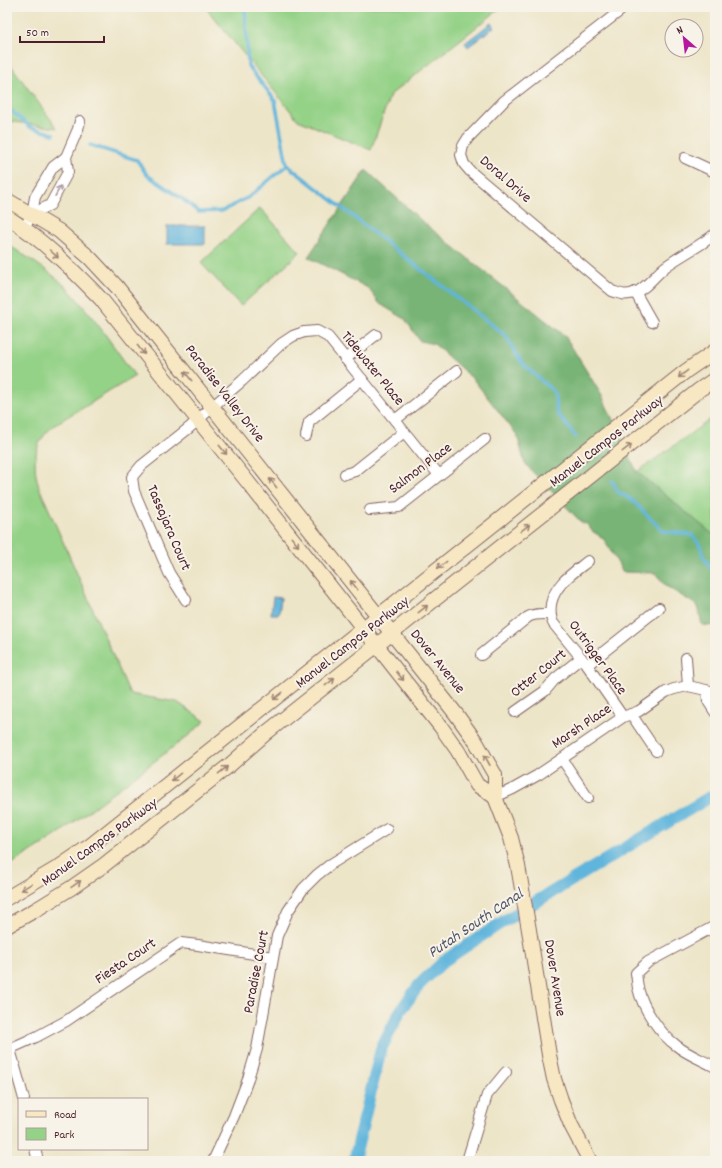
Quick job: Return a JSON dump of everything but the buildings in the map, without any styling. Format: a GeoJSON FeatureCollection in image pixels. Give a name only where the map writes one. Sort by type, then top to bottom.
{"type":"FeatureCollection","features":[{"type":"Feature","properties":{"kind":"main road","name":"Paradise Valley Drive"},"geometry":{"type":"LineString","coordinates":[[7,200],[59,231],[90,258],[117,287],[392,633]]}},
{"type":"Feature","properties":{"kind":"main road"},"geometry":{"type":"LineString","coordinates":[[7,217],[24,229],[76,273],[101,299],[441,727],[458,751],[478,785],[495,797]]}},
{"type":"Feature","properties":{"kind":"main road","name":"Manuel Campos Parkway"},"geometry":{"type":"LineString","coordinates":[[7,898],[59,867],[91,845],[686,371],[715,351]]}},
{"type":"Feature","properties":{"kind":"main road","name":"Manuel Campos Parkway"},"geometry":{"type":"LineString","coordinates":[[7,926],[51,901],[104,865],[231,764],[266,733],[715,379]]}},
{"type":"Feature","properties":{"kind":"main road","name":"Dover Avenue"},"geometry":{"type":"LineString","coordinates":[[392,633],[456,714],[476,742],[494,775],[495,797],[511,838],[518,866],[554,1079],[571,1125],[590,1161]]}},
{"type":"Feature","properties":{"kind":"street","name":"Doral Drive"},"geometry":{"type":"LineString","coordinates":[[625,7],[504,101],[468,138],[463,146],[461,155],[464,164],[470,171],[612,291],[624,295],[635,292]]}},
{"type":"Feature","properties":{"kind":"street"},"geometry":{"type":"LineString","coordinates":[[24,229],[32,214],[35,197],[53,167],[66,157],[80,121]]}},
{"type":"Feature","properties":{"kind":"street"},"geometry":{"type":"LineString","coordinates":[[32,214],[50,205],[68,172],[66,157]]}},
{"type":"Feature","properties":{"kind":"street"},"geometry":{"type":"LineString","coordinates":[[685,158],[715,172]]}},
{"type":"Feature","properties":{"kind":"street"},"geometry":{"type":"LineString","coordinates":[[652,322],[635,292],[643,288],[665,267],[707,241],[715,234]]}},
{"type":"Feature","properties":{"kind":"street","name":"Tidewater Place"},"geometry":{"type":"LineString","coordinates":[[213,407],[281,344],[293,336],[304,332],[317,331],[328,337],[439,475]]}},
{"type":"Feature","properties":{"kind":"street"},"geometry":{"type":"LineString","coordinates":[[345,359],[376,335]]}},
{"type":"Feature","properties":{"kind":"street"},"geometry":{"type":"LineString","coordinates":[[395,420],[457,371]]}},
{"type":"Feature","properties":{"kind":"street"},"geometry":{"type":"LineString","coordinates":[[306,436],[309,422],[362,379]]}},
{"type":"Feature","properties":{"kind":"street","name":"Tassajara Court"},"geometry":{"type":"LineString","coordinates":[[186,600],[169,573],[134,491],[132,477],[141,466],[213,407]]}},
{"type":"Feature","properties":{"kind":"street"},"geometry":{"type":"LineString","coordinates":[[345,474],[355,471],[404,432]]}},
{"type":"Feature","properties":{"kind":"street","name":"Salmon Place"},"geometry":{"type":"LineString","coordinates":[[370,510],[399,507],[485,439]]}},
{"type":"Feature","properties":{"kind":"street"},"geometry":{"type":"LineString","coordinates":[[481,655],[533,614],[550,614],[552,599],[560,586],[567,578],[588,561]]}},
{"type":"Feature","properties":{"kind":"street","name":"Otter Court"},"geometry":{"type":"LineString","coordinates":[[515,712],[545,691],[555,679],[584,662],[658,608]]}},
{"type":"Feature","properties":{"kind":"street","name":"Outrigger Place"},"geometry":{"type":"LineString","coordinates":[[550,614],[553,623],[656,752]]}},
{"type":"Feature","properties":{"kind":"street"},"geometry":{"type":"LineString","coordinates":[[686,658],[688,686]]}},
{"type":"Feature","properties":{"kind":"street","name":"Marsh Place"},"geometry":{"type":"LineString","coordinates":[[495,797],[525,783],[627,716],[639,711],[666,692],[688,686],[711,692]]}},
{"type":"Feature","properties":{"kind":"street"},"geometry":{"type":"LineString","coordinates":[[711,692],[708,701],[715,712]]}},
{"type":"Feature","properties":{"kind":"street"},"geometry":{"type":"LineString","coordinates":[[562,759],[588,798]]}},
{"type":"Feature","properties":{"kind":"street","name":"Paradise Court"},"geometry":{"type":"LineString","coordinates":[[213,1161],[248,1082],[257,1049],[277,936],[288,911],[303,889],[317,875],[331,864],[387,829]]}},
{"type":"Feature","properties":{"kind":"street"},"geometry":{"type":"LineString","coordinates":[[715,926],[648,962],[636,972],[638,989],[644,1004],[652,1020],[665,1036],[677,1047],[715,1067]]}},
{"type":"Feature","properties":{"kind":"street","name":"Fiesta Court"},"geometry":{"type":"LineString","coordinates":[[8,1050],[66,1021],[181,943],[273,957]]}},
{"type":"Feature","properties":{"kind":"street"},"geometry":{"type":"LineString","coordinates":[[8,1050],[24,1098]]}},
{"type":"Feature","properties":{"kind":"street"},"geometry":{"type":"LineString","coordinates":[[467,1161],[487,1095],[506,1072]]}},
{"type":"Feature","properties":{"kind":"street"},"geometry":{"type":"LineString","coordinates":[[35,1150],[38,1161]]}},
{"type":"Feature","properties":{"kind":"green space"},"geometry":{"type":"Polygon","coordinates":[[[205,7],[502,7],[390,95],[371,150],[298,120],[205,7]]]}},
{"type":"Feature","properties":{"kind":"green space"},"geometry":{"type":"Polygon","coordinates":[[[7,60],[57,128],[7,121],[7,60]]]}},
{"type":"Feature","properties":{"kind":"green space"},"geometry":{"type":"Polygon","coordinates":[[[366,170],[424,223],[565,336],[602,396],[637,472],[715,536],[715,626],[702,625],[698,606],[666,586],[655,573],[623,572],[603,538],[592,531],[587,524],[582,523],[525,464],[517,435],[473,379],[434,344],[420,341],[405,319],[380,304],[368,288],[308,257],[366,170]]]}},
{"type":"Feature","properties":{"kind":"green space"},"geometry":{"type":"Polygon","coordinates":[[[260,208],[300,252],[241,306],[201,263],[260,208]]]}},
{"type":"Feature","properties":{"kind":"green space"},"geometry":{"type":"Polygon","coordinates":[[[7,244],[47,271],[69,290],[95,321],[135,376],[62,420],[45,434],[38,445],[35,463],[36,475],[39,487],[130,694],[177,702],[205,721],[188,736],[57,835],[7,867],[7,244]]]}},
{"type":"Feature","properties":{"kind":"green space"},"geometry":{"type":"Polygon","coordinates":[[[715,416],[715,537],[637,472],[715,416]]]}},
{"type":"Feature","properties":{"kind":"water"},"geometry":{"type":"Polygon","coordinates":[[[491,23],[494,27],[468,47],[465,43],[491,23]]]}},
{"type":"Feature","properties":{"kind":"water"},"geometry":{"type":"Polygon","coordinates":[[[167,226],[205,226],[205,244],[167,244],[167,226]]]}},
{"type":"Feature","properties":{"kind":"water"},"geometry":{"type":"Polygon","coordinates":[[[273,597],[281,598],[279,614],[271,614],[273,597]]]}},
{"type":"Feature","properties":{"kind":"waterway"},"geometry":{"type":"LineString","coordinates":[[245,7],[248,66],[275,100],[287,165],[505,335],[522,363],[554,392],[557,413],[576,437]]}},
{"type":"Feature","properties":{"kind":"waterway"},"geometry":{"type":"LineString","coordinates":[[7,107],[30,127],[54,134]]}},
{"type":"Feature","properties":{"kind":"waterway"},"geometry":{"type":"LineString","coordinates":[[90,145],[137,160],[147,175],[199,212],[222,211],[249,197],[287,165]]}},
{"type":"Feature","properties":{"kind":"waterway"},"geometry":{"type":"LineString","coordinates":[[612,481],[618,492],[632,500],[663,531],[692,535],[700,545],[703,556],[715,574]]}},
{"type":"Feature","properties":{"kind":"waterway","name":"Putah South Canal"},"geometry":{"type":"LineString","coordinates":[[354,1161],[381,1049],[401,1010],[419,985],[444,961],[504,921],[715,794]]}}]}
